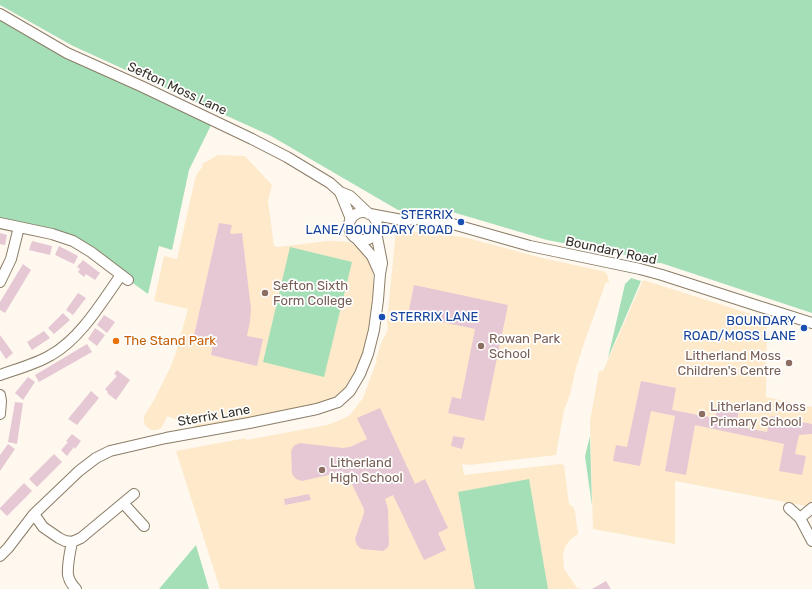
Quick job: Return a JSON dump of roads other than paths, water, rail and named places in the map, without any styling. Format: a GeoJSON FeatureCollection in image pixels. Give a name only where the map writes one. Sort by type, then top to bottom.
{"type":"FeatureCollection","features":[{"type":"Feature","properties":{"kind":"street","name":"Sefton Moss Lane"},"geometry":{"type":"LineString","coordinates":[[0,14],[67,53],[252,139],[287,157],[330,183],[340,192],[350,196],[369,214]]}},
{"type":"Feature","properties":{"kind":"street","name":"Sefton Moss Lane"},"geometry":{"type":"LineString","coordinates":[[340,192],[352,219]]}},
{"type":"Feature","properties":{"kind":"street"},"geometry":{"type":"LineString","coordinates":[[357,214],[369,214],[373,217],[376,224],[376,232],[370,238],[361,240],[357,238],[350,231],[349,227],[352,219],[357,214]]}},
{"type":"Feature","properties":{"kind":"street","name":"Boundary Road"},"geometry":{"type":"LineString","coordinates":[[369,214],[402,220],[420,219],[442,221],[530,246],[662,275],[812,323]]}},
{"type":"Feature","properties":{"kind":"street","name":"Boundary Road"},"geometry":{"type":"LineString","coordinates":[[376,232],[388,225],[402,220]]}},
{"type":"Feature","properties":{"kind":"street"},"geometry":{"type":"LineString","coordinates":[[0,223],[52,234],[73,241],[91,252],[124,277],[80,330],[61,349],[40,361],[0,375]]}},
{"type":"Feature","properties":{"kind":"street"},"geometry":{"type":"LineString","coordinates":[[0,282],[12,259],[19,227]]}},
{"type":"Feature","properties":{"kind":"street","name":"Sterrix Lane"},"geometry":{"type":"LineString","coordinates":[[0,556],[34,514],[79,470],[96,458],[110,451],[166,438],[317,409],[338,402],[350,391],[360,374],[368,354],[374,330],[382,263],[376,232]]}},
{"type":"Feature","properties":{"kind":"street","name":"Sterrix Lane"},"geometry":{"type":"LineString","coordinates":[[357,238],[372,256],[380,274]]}},
{"type":"Feature","properties":{"kind":"street"},"geometry":{"type":"LineString","coordinates":[[0,395],[0,414]]}},
{"type":"Feature","properties":{"kind":"street"},"geometry":{"type":"LineString","coordinates":[[34,514],[43,527],[65,541],[72,542],[81,538],[124,504],[134,494]]}},
{"type":"Feature","properties":{"kind":"street"},"geometry":{"type":"LineString","coordinates":[[124,504],[144,526]]}},
{"type":"Feature","properties":{"kind":"street"},"geometry":{"type":"LineString","coordinates":[[789,508],[800,518],[812,541]]}},
{"type":"Feature","properties":{"kind":"street"},"geometry":{"type":"LineString","coordinates":[[800,518],[812,508]]}},
{"type":"Feature","properties":{"kind":"street"},"geometry":{"type":"LineString","coordinates":[[72,542],[68,576],[72,585],[76,589]]}},
{"type":"Feature","properties":{"kind":"place","name":"STERRIX LANE/BOUNDARY ROAD"},"geometry":{"type":"Point","coordinates":[461,222]}},
{"type":"Feature","properties":{"kind":"place","name":"Sefton Sixth Form College"},"geometry":{"type":"Point","coordinates":[265,293]}},
{"type":"Feature","properties":{"kind":"place","name":"STERRIX LANE"},"geometry":{"type":"Point","coordinates":[382,317]}},
{"type":"Feature","properties":{"kind":"place","name":"BOUNDARY ROAD/MOSS LANE"},"geometry":{"type":"Point","coordinates":[804,328]}},
{"type":"Feature","properties":{"kind":"place","name":"The Stand Park"},"geometry":{"type":"Point","coordinates":[116,341]}},
{"type":"Feature","properties":{"kind":"place","name":"Rowan Park School"},"geometry":{"type":"Point","coordinates":[481,346]}},
{"type":"Feature","properties":{"kind":"place","name":"Litherland Moss Children's Centre"},"geometry":{"type":"Point","coordinates":[789,363]}},
{"type":"Feature","properties":{"kind":"place","name":"Litherland Moss Primary School"},"geometry":{"type":"Point","coordinates":[702,414]}},
{"type":"Feature","properties":{"kind":"place","name":"Litherland High School"},"geometry":{"type":"Point","coordinates":[322,470]}}]}
